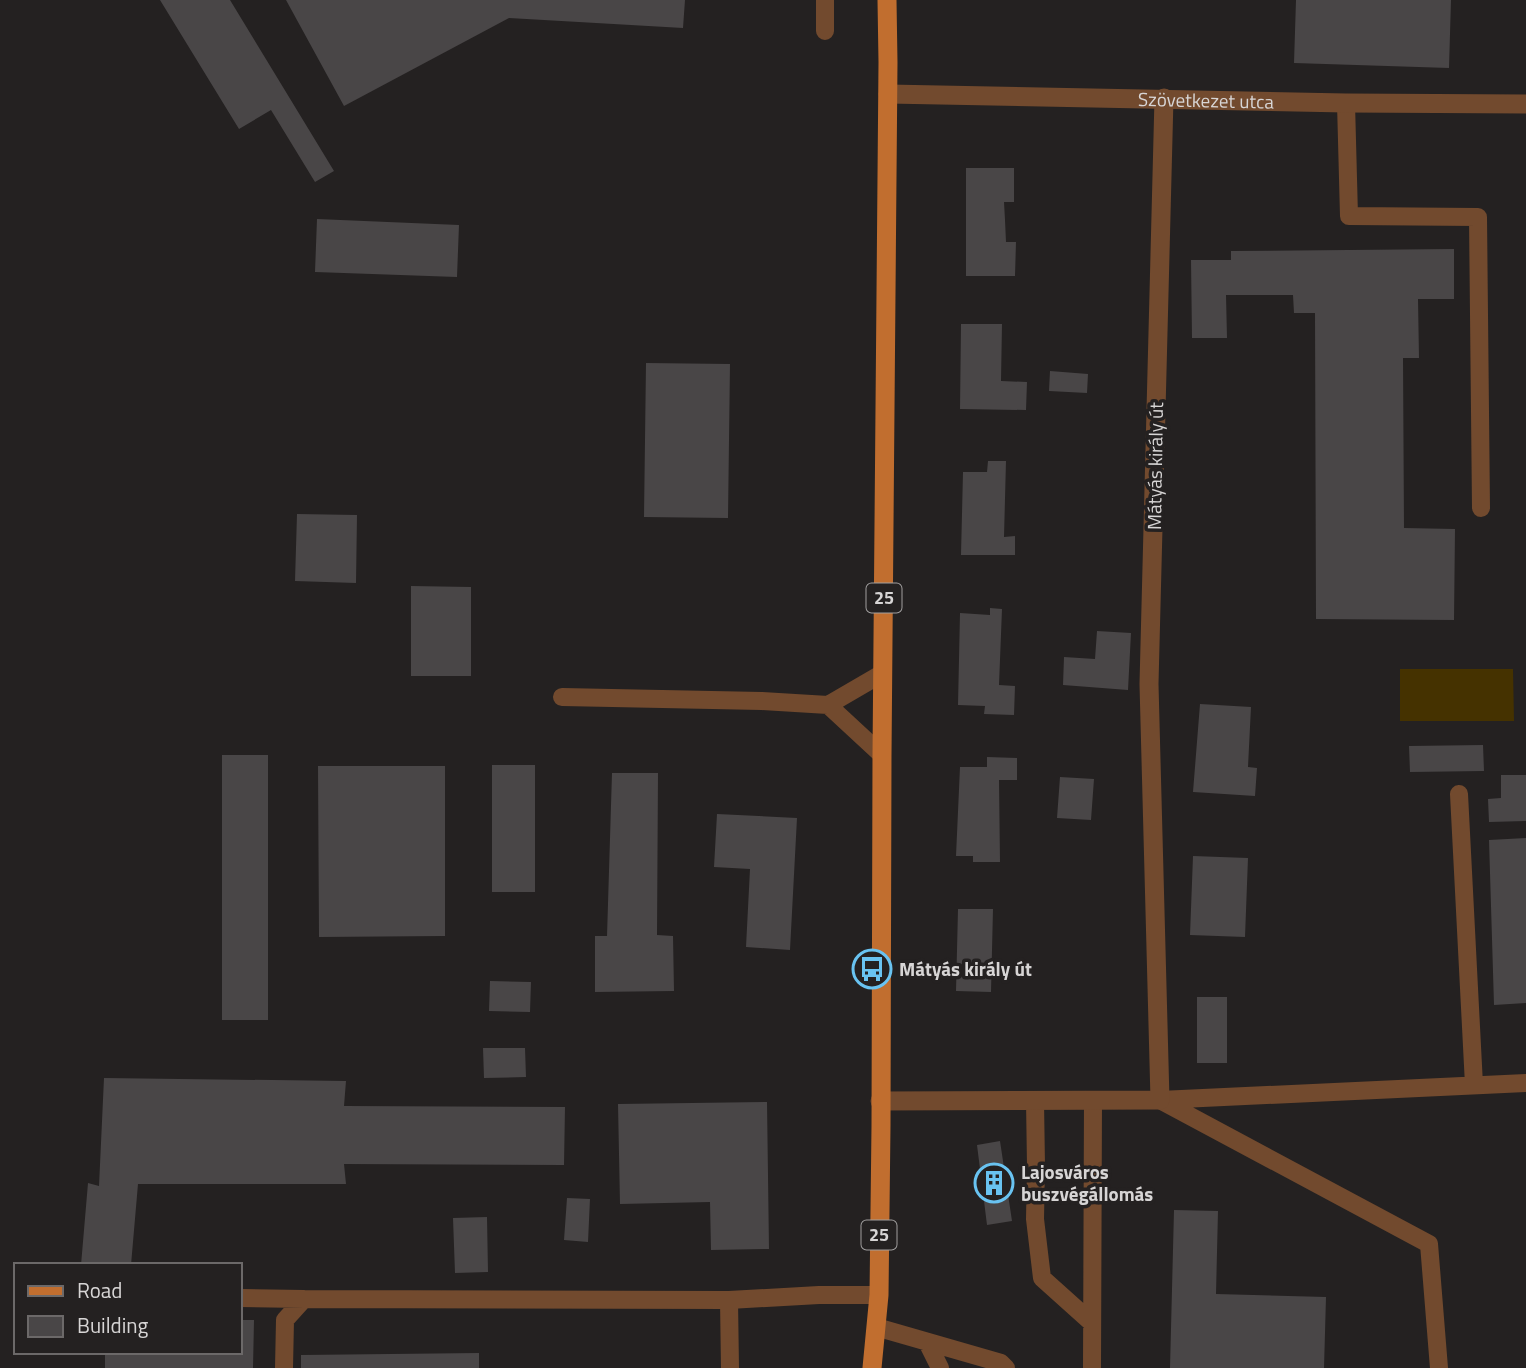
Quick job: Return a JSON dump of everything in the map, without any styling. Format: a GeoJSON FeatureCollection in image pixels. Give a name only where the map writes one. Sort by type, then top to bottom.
{"type":"FeatureCollection","features":[{"type":"Feature","properties":{"kind":"main road","name":"25"},"geometry":{"type":"LineString","coordinates":[[872,1368],[878,1295],[887,0]]}},
{"type":"Feature","properties":{"kind":"street","name":"Szövetkezet utca"},"geometry":{"type":"LineString","coordinates":[[888,94],[1526,104]]}},
{"type":"Feature","properties":{"kind":"street","name":"Mátyás király út"},"geometry":{"type":"LineString","coordinates":[[1160,1100],[1149,684],[1164,98]]}},
{"type":"Feature","properties":{"kind":"street"},"geometry":{"type":"LineString","coordinates":[[880,1101],[1160,1100]]}},
{"type":"Feature","properties":{"kind":"lane"},"geometry":{"type":"LineString","coordinates":[[825,0],[825,31]]}},
{"type":"Feature","properties":{"kind":"lane"},"geometry":{"type":"LineString","coordinates":[[1346,103],[1349,216],[1478,216],[1481,508]]}},
{"type":"Feature","properties":{"kind":"lane"},"geometry":{"type":"LineString","coordinates":[[562,697],[828,705],[883,673]]}},
{"type":"Feature","properties":{"kind":"lane"},"geometry":{"type":"LineString","coordinates":[[828,705],[882,755]]}},
{"type":"Feature","properties":{"kind":"lane"},"geometry":{"type":"LineString","coordinates":[[1460,794],[1474,1085]]}},
{"type":"Feature","properties":{"kind":"lane"},"geometry":{"type":"LineString","coordinates":[[1160,1100],[1526,1083]]}},
{"type":"Feature","properties":{"kind":"lane"},"geometry":{"type":"LineString","coordinates":[[1092,1368],[1093,1100]]}},
{"type":"Feature","properties":{"kind":"lane"},"geometry":{"type":"LineString","coordinates":[[1160,1100],[1429,1244],[1438,1368]]}},
{"type":"Feature","properties":{"kind":"lane"},"geometry":{"type":"LineString","coordinates":[[1035,1101],[1035,1219],[1042,1278],[1091,1322]]}},
{"type":"Feature","properties":{"kind":"lane"},"geometry":{"type":"LineString","coordinates":[[242,1298],[729,1300],[878,1295]]}},
{"type":"Feature","properties":{"kind":"lane"},"geometry":{"type":"LineString","coordinates":[[284,1368],[285,1320],[304,1299]]}},
{"type":"Feature","properties":{"kind":"lane"},"geometry":{"type":"LineString","coordinates":[[729,1300],[730,1368]]}},
{"type":"Feature","properties":{"kind":"lane"},"geometry":{"type":"LineString","coordinates":[[876,1326],[1001,1363],[1006,1368]]}},
{"type":"Feature","properties":{"kind":"lane"},"geometry":{"type":"LineString","coordinates":[[927,1342],[940,1368]]}},
{"type":"Feature","properties":{"kind":"shaded area"},"geometry":{"type":"Polygon","coordinates":[[[1400,669],[1513,669],[1514,721],[1400,721],[1400,669]]]}},
{"type":"Feature","properties":{"kind":"building"},"geometry":{"type":"Polygon","coordinates":[[[160,0],[230,0],[334,171],[315,182],[271,110],[239,129],[160,0]]]}},
{"type":"Feature","properties":{"kind":"building"},"geometry":{"type":"Polygon","coordinates":[[[286,0],[685,0],[683,28],[509,18],[344,106],[286,0]]]}},
{"type":"Feature","properties":{"kind":"building"},"geometry":{"type":"Polygon","coordinates":[[[1296,0],[1451,0],[1449,68],[1294,63],[1296,0]]]}},
{"type":"Feature","properties":{"kind":"building"},"geometry":{"type":"Polygon","coordinates":[[[966,168],[1014,168],[1014,202],[1004,202],[1006,242],[1016,242],[1015,276],[966,276],[966,168]]]}},
{"type":"Feature","properties":{"kind":"building"},"geometry":{"type":"Polygon","coordinates":[[[317,219],[459,225],[457,277],[315,272],[317,219]]]}},
{"type":"Feature","properties":{"kind":"building"},"geometry":{"type":"Polygon","coordinates":[[[1454,249],[1454,299],[1418,299],[1419,358],[1403,358],[1404,528],[1455,529],[1454,620],[1316,619],[1315,313],[1294,313],[1293,295],[1226,295],[1227,338],[1192,338],[1191,260],[1231,260],[1231,251],[1454,249]]]}},
{"type":"Feature","properties":{"kind":"building"},"geometry":{"type":"Polygon","coordinates":[[[961,324],[1002,324],[1001,381],[1027,382],[1026,410],[960,409],[961,324]]]}},
{"type":"Feature","properties":{"kind":"building"},"geometry":{"type":"Polygon","coordinates":[[[646,363],[730,364],[728,518],[644,517],[646,363]]]}},
{"type":"Feature","properties":{"kind":"building"},"geometry":{"type":"Polygon","coordinates":[[[1050,371],[1088,374],[1087,393],[1049,391],[1050,371]]]}},
{"type":"Feature","properties":{"kind":"building"},"geometry":{"type":"Polygon","coordinates":[[[988,461],[1006,461],[1004,537],[1015,536],[1015,555],[961,555],[963,472],[987,472],[988,461]]]}},
{"type":"Feature","properties":{"kind":"building"},"geometry":{"type":"Polygon","coordinates":[[[297,514],[357,515],[356,583],[295,581],[297,514]]]}},
{"type":"Feature","properties":{"kind":"building"},"geometry":{"type":"Polygon","coordinates":[[[411,586],[471,587],[471,676],[411,676],[411,586]]]}},
{"type":"Feature","properties":{"kind":"building"},"geometry":{"type":"Polygon","coordinates":[[[990,608],[1002,609],[999,685],[1015,686],[1014,715],[984,714],[985,706],[958,705],[960,613],[990,615],[990,608]]]}},
{"type":"Feature","properties":{"kind":"building"},"geometry":{"type":"Polygon","coordinates":[[[1097,631],[1131,633],[1128,690],[1063,685],[1064,657],[1095,659],[1097,631]]]}},
{"type":"Feature","properties":{"kind":"building"},"geometry":{"type":"Polygon","coordinates":[[[1200,704],[1251,707],[1248,767],[1257,768],[1255,796],[1193,792],[1200,704]]]}},
{"type":"Feature","properties":{"kind":"building"},"geometry":{"type":"Polygon","coordinates":[[[1483,745],[1484,771],[1410,772],[1409,746],[1483,745]]]}},
{"type":"Feature","properties":{"kind":"building"},"geometry":{"type":"Polygon","coordinates":[[[222,755],[268,755],[268,1020],[222,1020],[222,755]]]}},
{"type":"Feature","properties":{"kind":"building"},"geometry":{"type":"Polygon","coordinates":[[[987,757],[1017,758],[1017,780],[999,780],[1000,862],[973,862],[973,856],[956,856],[960,767],[987,767],[987,757]]]}},
{"type":"Feature","properties":{"kind":"building"},"geometry":{"type":"Polygon","coordinates":[[[492,765],[535,765],[535,892],[492,892],[492,765]]]}},
{"type":"Feature","properties":{"kind":"building"},"geometry":{"type":"Polygon","coordinates":[[[318,766],[445,766],[445,936],[319,937],[318,766]]]}},
{"type":"Feature","properties":{"kind":"building"},"geometry":{"type":"Polygon","coordinates":[[[612,773],[658,773],[657,935],[673,936],[674,991],[595,992],[595,936],[607,936],[612,773]]]}},
{"type":"Feature","properties":{"kind":"building"},"geometry":{"type":"Polygon","coordinates":[[[1501,775],[1526,775],[1526,821],[1489,822],[1488,799],[1501,798],[1501,775]]]}},
{"type":"Feature","properties":{"kind":"building"},"geometry":{"type":"Polygon","coordinates":[[[1060,777],[1094,779],[1091,820],[1057,818],[1060,777]]]}},
{"type":"Feature","properties":{"kind":"building"},"geometry":{"type":"Polygon","coordinates":[[[717,814],[797,818],[790,950],[746,947],[750,869],[714,867],[717,814]]]}},
{"type":"Feature","properties":{"kind":"building"},"geometry":{"type":"Polygon","coordinates":[[[1526,838],[1526,1003],[1494,1005],[1489,840],[1526,838]]]}},
{"type":"Feature","properties":{"kind":"building"},"geometry":{"type":"Polygon","coordinates":[[[1193,856],[1248,858],[1245,937],[1190,935],[1193,856]]]}},
{"type":"Feature","properties":{"kind":"building"},"geometry":{"type":"Polygon","coordinates":[[[958,909],[993,909],[991,992],[956,991],[958,909]]]}},
{"type":"Feature","properties":{"kind":"building"},"geometry":{"type":"Polygon","coordinates":[[[490,981],[531,982],[530,1012],[489,1011],[490,981]]]}},
{"type":"Feature","properties":{"kind":"building"},"geometry":{"type":"Polygon","coordinates":[[[1197,997],[1227,997],[1227,1063],[1197,1063],[1197,997]]]}},
{"type":"Feature","properties":{"kind":"building"},"geometry":{"type":"Polygon","coordinates":[[[483,1048],[525,1048],[526,1077],[484,1078],[483,1048]]]}},
{"type":"Feature","properties":{"kind":"building"},"geometry":{"type":"Polygon","coordinates":[[[104,1078],[346,1081],[344,1106],[565,1107],[564,1165],[344,1164],[346,1184],[138,1184],[131,1263],[81,1263],[88,1183],[99,1186],[104,1078]]]}},
{"type":"Feature","properties":{"kind":"building"},"geometry":{"type":"Polygon","coordinates":[[[767,1102],[769,1249],[711,1250],[710,1202],[620,1204],[618,1104],[767,1102]]]}},
{"type":"Feature","properties":{"kind":"building","name":"Lajosváros buszvégállomás"},"geometry":{"type":"Polygon","coordinates":[[[1000,1141],[1012,1221],[987,1225],[977,1145],[1000,1141]]]}},
{"type":"Feature","properties":{"kind":"building"},"geometry":{"type":"Polygon","coordinates":[[[567,1198],[590,1199],[588,1242],[564,1240],[567,1198]]]}},
{"type":"Feature","properties":{"kind":"building"},"geometry":{"type":"Polygon","coordinates":[[[1174,1210],[1218,1211],[1216,1294],[1326,1297],[1324,1368],[1170,1368],[1174,1210]]]}},
{"type":"Feature","properties":{"kind":"building"},"geometry":{"type":"Polygon","coordinates":[[[487,1217],[488,1272],[455,1273],[453,1218],[487,1217]]]}},
{"type":"Feature","properties":{"kind":"building"},"geometry":{"type":"Polygon","coordinates":[[[242,1320],[254,1320],[253,1368],[105,1368],[105,1354],[242,1354],[242,1320]]]}},
{"type":"Feature","properties":{"kind":"building"},"geometry":{"type":"Polygon","coordinates":[[[479,1353],[479,1368],[301,1368],[301,1355],[479,1353]]]}},
{"type":"Feature","properties":{"kind":"place","name":"Mátyás király út"},"geometry":{"type":"Point","coordinates":[872,969]}},
{"type":"Feature","properties":{"kind":"place","name":"Lajosváros buszvégállomás"},"geometry":{"type":"Point","coordinates":[994,1183]}}]}
